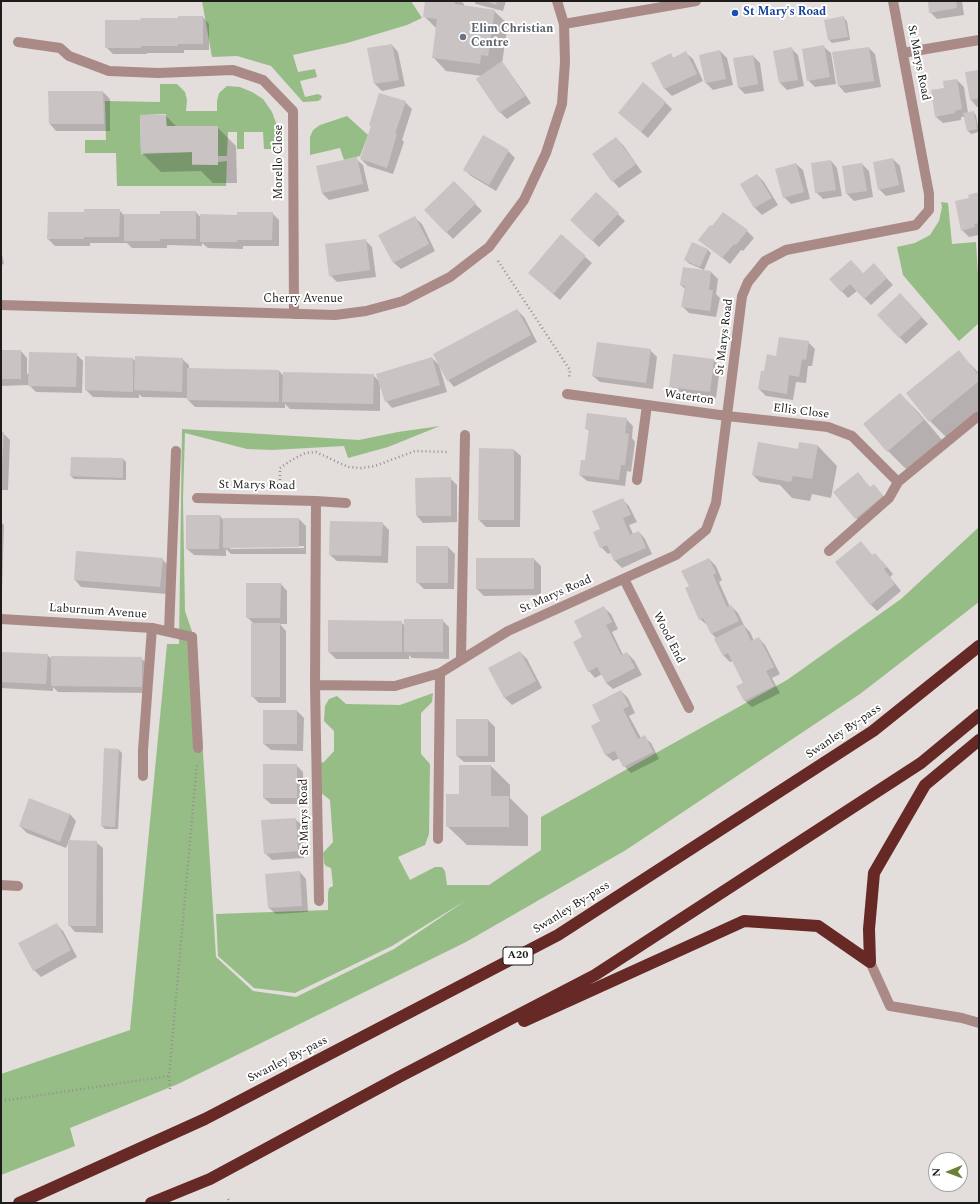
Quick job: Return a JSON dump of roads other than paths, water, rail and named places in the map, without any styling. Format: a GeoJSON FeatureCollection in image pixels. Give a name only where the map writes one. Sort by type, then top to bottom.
{"type":"FeatureCollection","features":[{"type":"Feature","properties":{"kind":"highway","name":"Swanley By-pass"},"geometry":{"type":"LineString","coordinates":[[19,1203],[205,1119],[558,935],[873,732],[979,646]]}},
{"type":"Feature","properties":{"kind":"highway"},"geometry":{"type":"LineString","coordinates":[[151,1203],[210,1179],[595,975],[921,763],[979,715]]}},
{"type":"Feature","properties":{"kind":"highway"},"geometry":{"type":"LineString","coordinates":[[870,962],[868,929],[874,873],[925,785],[979,740]]}},
{"type":"Feature","properties":{"kind":"highway"},"geometry":{"type":"LineString","coordinates":[[400,1077],[744,921],[818,926],[870,962]]}},
{"type":"Feature","properties":{"kind":"street","name":"Cherry Avenue"},"geometry":{"type":"LineString","coordinates":[[1,305],[335,315],[366,311],[403,301],[450,277],[489,247],[524,200],[546,153],[562,104],[565,62],[564,24],[557,1]]}},
{"type":"Feature","properties":{"kind":"street"},"geometry":{"type":"LineString","coordinates":[[564,24],[696,1]]}},
{"type":"Feature","properties":{"kind":"street","name":"St Marys Road"},"geometry":{"type":"LineString","coordinates":[[316,685],[395,686],[440,673],[508,631],[676,556],[706,530],[716,503],[742,296],[748,282],[765,261],[786,250],[916,225],[929,210],[929,194],[893,1]]}},
{"type":"Feature","properties":{"kind":"street"},"geometry":{"type":"LineString","coordinates":[[903,53],[979,40]]}},
{"type":"Feature","properties":{"kind":"street","name":"Morello Close"},"geometry":{"type":"LineString","coordinates":[[18,42],[60,48],[69,56],[109,71],[158,73],[233,70],[263,80],[293,111],[294,314]]}},
{"type":"Feature","properties":{"kind":"street","name":"Waterton"},"geometry":{"type":"LineString","coordinates":[[568,394],[727,416]]}},
{"type":"Feature","properties":{"kind":"street","name":"Waterton"},"geometry":{"type":"LineString","coordinates":[[637,480],[647,405]]}},
{"type":"Feature","properties":{"kind":"street","name":"Ellis Close"},"geometry":{"type":"LineString","coordinates":[[727,416],[828,427],[852,436],[898,482]]}},
{"type":"Feature","properties":{"kind":"street"},"geometry":{"type":"LineString","coordinates":[[829,551],[889,498],[898,482],[977,417]]}},
{"type":"Feature","properties":{"kind":"street"},"geometry":{"type":"LineString","coordinates":[[461,659],[465,435]]}},
{"type":"Feature","properties":{"kind":"street"},"geometry":{"type":"LineString","coordinates":[[169,631],[176,451]]}},
{"type":"Feature","properties":{"kind":"street","name":"St Marys Road"},"geometry":{"type":"LineString","coordinates":[[197,498],[346,503]]}},
{"type":"Feature","properties":{"kind":"street","name":"St Marys Road"},"geometry":{"type":"LineString","coordinates":[[316,501],[316,685],[319,900]]}},
{"type":"Feature","properties":{"kind":"street","name":"Wood End"},"geometry":{"type":"LineString","coordinates":[[624,580],[689,708]]}},
{"type":"Feature","properties":{"kind":"street","name":"Laburnum Avenue"},"geometry":{"type":"LineString","coordinates":[[1,619],[152,628],[192,637],[198,748]]}},
{"type":"Feature","properties":{"kind":"street"},"geometry":{"type":"LineString","coordinates":[[143,776],[143,750],[152,628]]}},
{"type":"Feature","properties":{"kind":"street"},"geometry":{"type":"LineString","coordinates":[[438,839],[440,673]]}},
{"type":"Feature","properties":{"kind":"street"},"geometry":{"type":"LineString","coordinates":[[1,885],[18,886]]}},
{"type":"Feature","properties":{"kind":"street"},"geometry":{"type":"LineString","coordinates":[[870,962],[890,1006],[962,1018],[979,1023]]}},
{"type":"Feature","properties":{"kind":"place","name":"St Mary's Road"},"geometry":{"type":"Point","coordinates":[735,13]}},
{"type":"Feature","properties":{"kind":"place","name":"Elim Christian Centre"},"geometry":{"type":"Point","coordinates":[463,37]}}]}
